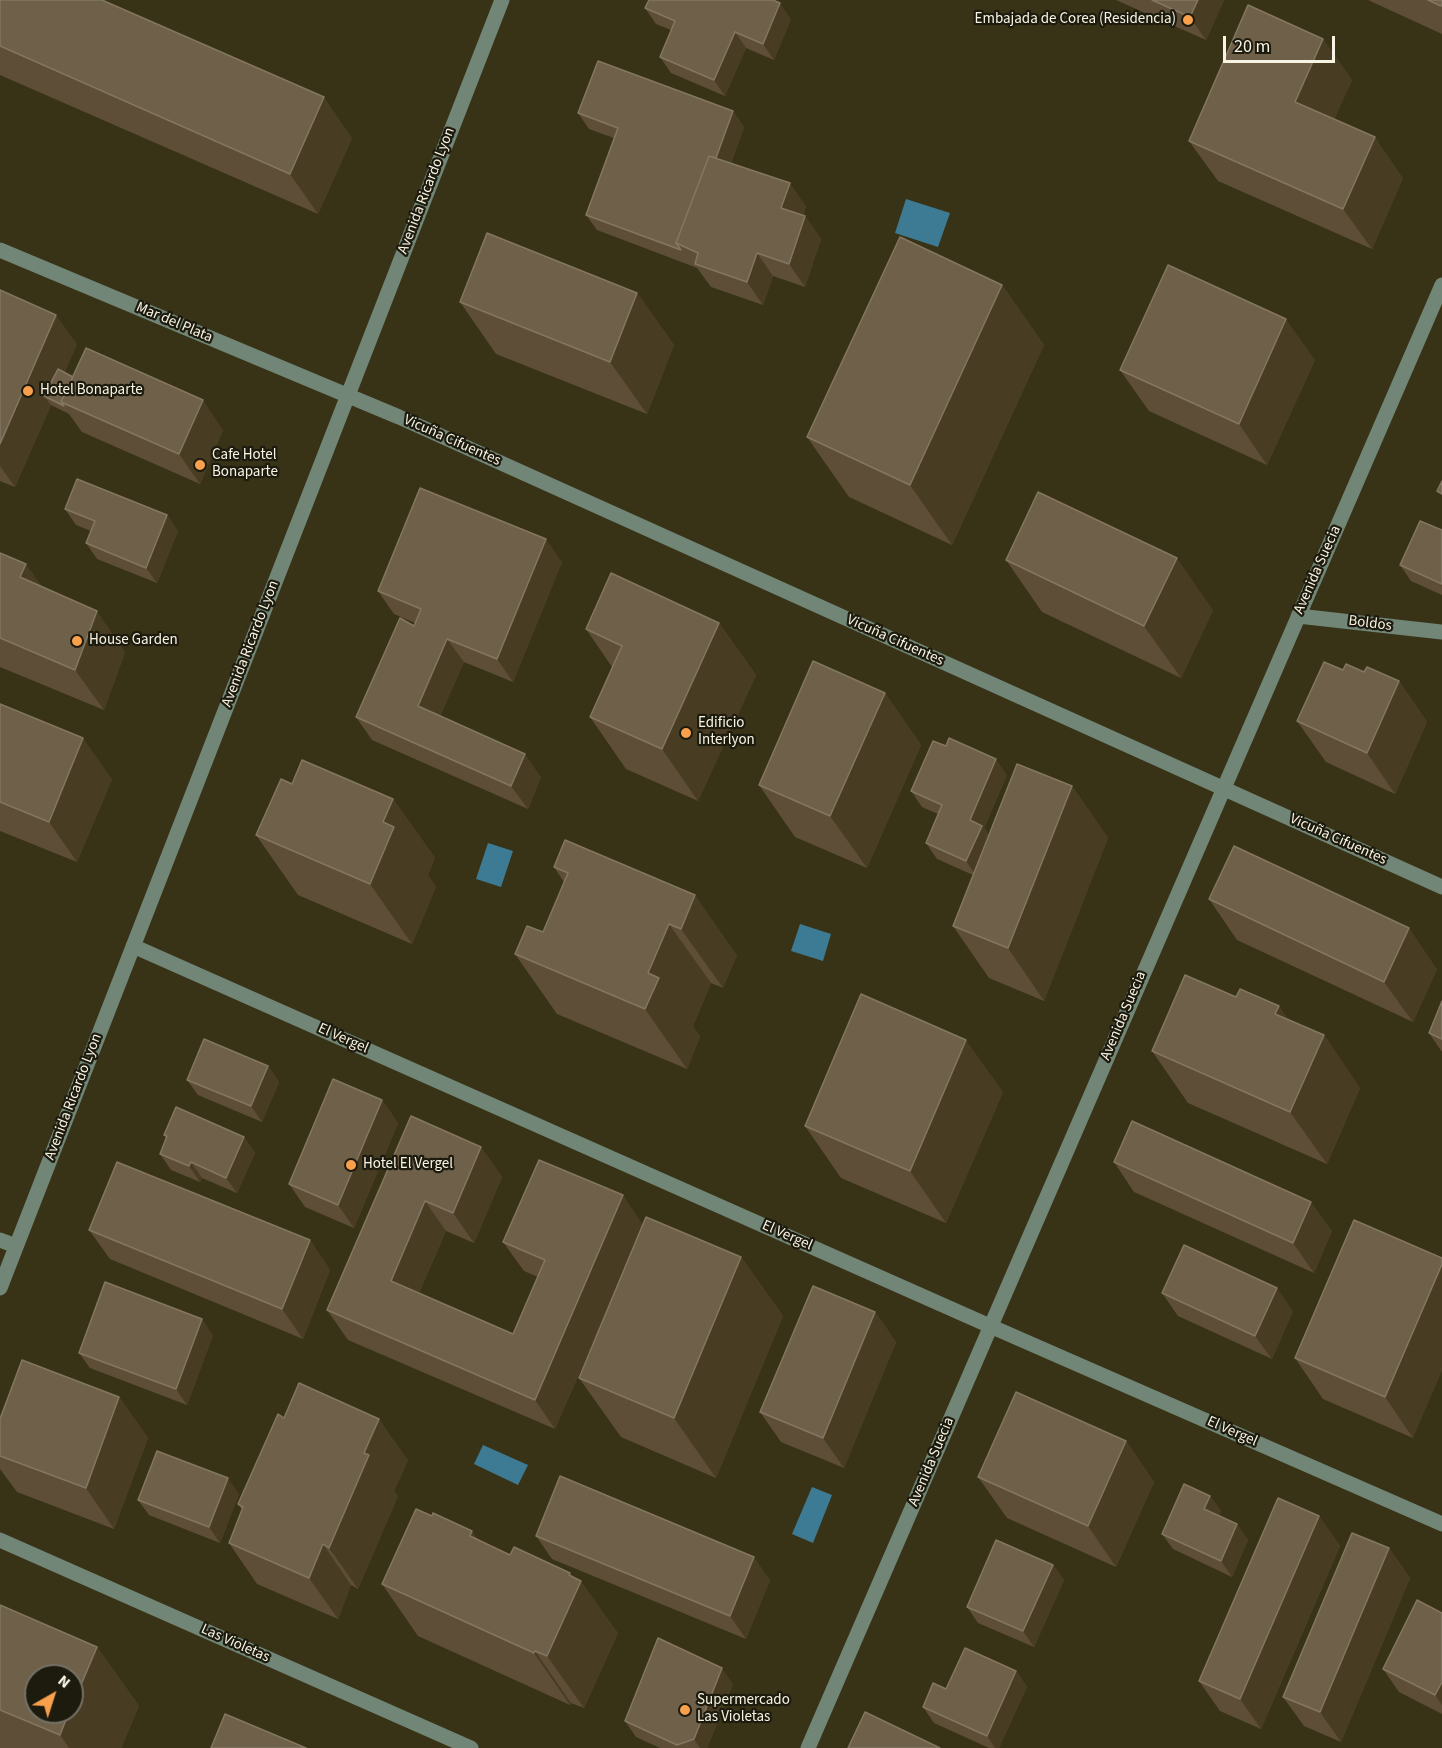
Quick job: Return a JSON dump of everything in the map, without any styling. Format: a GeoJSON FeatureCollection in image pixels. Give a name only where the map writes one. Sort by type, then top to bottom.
{"type":"FeatureCollection","features":[{"type":"Feature","properties":{"kind":"street","name":"Avenida Ricardo Lyon"},"geometry":{"type":"LineString","coordinates":[[0,1288],[502,0]]}},
{"type":"Feature","properties":{"kind":"street","name":"Mar del Plata"},"geometry":{"type":"LineString","coordinates":[[0,250],[348,396]]}},
{"type":"Feature","properties":{"kind":"street","name":"Avenida Suecia"},"geometry":{"type":"LineString","coordinates":[[808,1748],[1298,616],[1435,319],[1442,285]]}},
{"type":"Feature","properties":{"kind":"street","name":"Vicuña Cifuentes"},"geometry":{"type":"LineString","coordinates":[[348,396],[1442,887]]}},
{"type":"Feature","properties":{"kind":"street","name":"Boldos"},"geometry":{"type":"LineString","coordinates":[[1298,616],[1442,632]]}},
{"type":"Feature","properties":{"kind":"street","name":"El Vergel"},"geometry":{"type":"LineString","coordinates":[[133,946],[1442,1524]]}},
{"type":"Feature","properties":{"kind":"street"},"geometry":{"type":"LineString","coordinates":[[0,1240],[16,1246]]}},
{"type":"Feature","properties":{"kind":"street","name":"Las Violetas"},"geometry":{"type":"LineString","coordinates":[[0,1540],[471,1748]]}},
{"type":"Feature","properties":{"kind":"water"},"geometry":{"type":"Polygon","coordinates":[[[906,199],[950,213],[938,247],[895,233],[906,199]]]}},
{"type":"Feature","properties":{"kind":"water"},"geometry":{"type":"Polygon","coordinates":[[[488,843],[513,851],[501,887],[476,879],[488,843]]]}},
{"type":"Feature","properties":{"kind":"water"},"geometry":{"type":"Polygon","coordinates":[[[800,924],[831,934],[823,961],[791,951],[800,924]]]}},
{"type":"Feature","properties":{"kind":"water"},"geometry":{"type":"Polygon","coordinates":[[[483,1445],[528,1465],[518,1485],[474,1464],[483,1445]]]}},
{"type":"Feature","properties":{"kind":"water"},"geometry":{"type":"Polygon","coordinates":[[[812,1487],[832,1495],[813,1543],[792,1534],[812,1487]]]}},
{"type":"Feature","properties":{"kind":"building"},"geometry":{"type":"Polygon","coordinates":[[[0,0],[102,0],[324,97],[290,174],[0,46],[0,0]]]}},
{"type":"Feature","properties":{"kind":"building"},"geometry":{"type":"Polygon","coordinates":[[[649,0],[773,0],[780,3],[763,44],[735,32],[714,80],[660,57],[675,21],[645,8],[649,0]]]}},
{"type":"Feature","properties":{"kind":"building"},"geometry":{"type":"Polygon","coordinates":[[[1152,0],[1198,0],[1190,17],[1152,0]]]}},
{"type":"Feature","properties":{"kind":"building"},"geometry":{"type":"Polygon","coordinates":[[[1428,0],[1442,0],[1442,5],[1441,6],[1428,0]]]}},
{"type":"Feature","properties":{"kind":"building"},"geometry":{"type":"Polygon","coordinates":[[[1248,5],[1323,39],[1295,102],[1375,137],[1343,209],[1189,141],[1248,5]]]}},
{"type":"Feature","properties":{"kind":"building"},"geometry":{"type":"Polygon","coordinates":[[[598,61],[733,111],[716,158],[709,156],[676,243],[681,250],[586,215],[618,128],[578,113],[598,61]]]}},
{"type":"Feature","properties":{"kind":"building"},"geometry":{"type":"Polygon","coordinates":[[[709,156],[790,183],[781,208],[805,216],[789,264],[757,253],[747,282],[695,264],[698,253],[676,243],[709,156]]]}},
{"type":"Feature","properties":{"kind":"building"},"geometry":{"type":"Polygon","coordinates":[[[487,233],[637,293],[610,362],[460,302],[487,233]]]}},
{"type":"Feature","properties":{"kind":"building"},"geometry":{"type":"Polygon","coordinates":[[[900,237],[1002,285],[910,485],[807,437],[900,237]]]}},
{"type":"Feature","properties":{"kind":"building"},"geometry":{"type":"Polygon","coordinates":[[[1168,265],[1286,319],[1239,424],[1120,370],[1168,265]]]}},
{"type":"Feature","properties":{"kind":"building"},"geometry":{"type":"Polygon","coordinates":[[[0,290],[56,315],[0,444],[0,290]]]}},
{"type":"Feature","properties":{"kind":"building"},"geometry":{"type":"Polygon","coordinates":[[[86,348],[203,400],[179,454],[61,402],[86,348]]]}},
{"type":"Feature","properties":{"kind":"building"},"geometry":{"type":"Polygon","coordinates":[[[58,369],[73,377],[61,402],[64,406],[44,396],[58,369]]]}},
{"type":"Feature","properties":{"kind":"building"},"geometry":{"type":"Polygon","coordinates":[[[77,479],[167,515],[146,568],[86,543],[95,521],[65,509],[77,479]]]}},
{"type":"Feature","properties":{"kind":"building"},"geometry":{"type":"Polygon","coordinates":[[[1442,481],[1442,494],[1437,491],[1442,481]]]}},
{"type":"Feature","properties":{"kind":"building"},"geometry":{"type":"Polygon","coordinates":[[[420,488],[546,539],[497,659],[447,639],[418,706],[525,754],[511,786],[356,717],[400,618],[414,626],[421,609],[378,591],[420,488]]]}},
{"type":"Feature","properties":{"kind":"building"},"geometry":{"type":"Polygon","coordinates":[[[1038,492],[1177,558],[1144,626],[1006,560],[1038,492]]]}},
{"type":"Feature","properties":{"kind":"building"},"geometry":{"type":"Polygon","coordinates":[[[1420,521],[1442,530],[1442,584],[1400,565],[1420,521]]]}},
{"type":"Feature","properties":{"kind":"building"},"geometry":{"type":"Polygon","coordinates":[[[0,553],[26,564],[20,577],[97,611],[75,670],[0,638],[0,553]]]}},
{"type":"Feature","properties":{"kind":"building"},"geometry":{"type":"Polygon","coordinates":[[[611,573],[719,623],[662,749],[590,717],[622,646],[586,629],[611,573]]]}},
{"type":"Feature","properties":{"kind":"building"},"geometry":{"type":"Polygon","coordinates":[[[813,661],[885,693],[830,816],[759,785],[813,661]]]}},
{"type":"Feature","properties":{"kind":"building"},"geometry":{"type":"Polygon","coordinates":[[[1324,662],[1343,670],[1346,664],[1364,672],[1367,667],[1399,681],[1367,753],[1297,721],[1324,662]]]}},
{"type":"Feature","properties":{"kind":"building"},"geometry":{"type":"Polygon","coordinates":[[[0,704],[83,738],[49,822],[0,802],[0,704]]]}},
{"type":"Feature","properties":{"kind":"building"},"geometry":{"type":"Polygon","coordinates":[[[949,738],[996,759],[970,820],[982,826],[966,861],[926,843],[942,805],[911,791],[933,741],[946,746],[949,738]]]}},
{"type":"Feature","properties":{"kind":"building"},"geometry":{"type":"Polygon","coordinates":[[[302,760],[393,799],[383,822],[394,827],[370,884],[256,835],[281,779],[292,784],[302,760]]]}},
{"type":"Feature","properties":{"kind":"building"},"geometry":{"type":"Polygon","coordinates":[[[1017,764],[1072,786],[1008,948],[953,926],[1017,764]]]}},
{"type":"Feature","properties":{"kind":"building"},"geometry":{"type":"Polygon","coordinates":[[[565,840],[695,895],[681,929],[669,924],[648,973],[659,978],[645,1009],[515,954],[527,926],[543,932],[568,873],[554,867],[565,840]]]}},
{"type":"Feature","properties":{"kind":"building"},"geometry":{"type":"Polygon","coordinates":[[[1234,846],[1409,928],[1384,982],[1209,899],[1234,846]]]}},
{"type":"Feature","properties":{"kind":"building"},"geometry":{"type":"Polygon","coordinates":[[[1185,975],[1236,997],[1240,989],[1279,1006],[1275,1014],[1324,1035],[1290,1112],[1152,1051],[1185,975]]]}},
{"type":"Feature","properties":{"kind":"building"},"geometry":{"type":"Polygon","coordinates":[[[861,994],[966,1040],[910,1171],[805,1126],[861,994]]]}},
{"type":"Feature","properties":{"kind":"building"},"geometry":{"type":"Polygon","coordinates":[[[1442,1001],[1442,1039],[1429,1033],[1442,1001]]]}},
{"type":"Feature","properties":{"kind":"building"},"geometry":{"type":"Polygon","coordinates":[[[204,1039],[268,1066],[251,1106],[187,1080],[204,1039]]]}},
{"type":"Feature","properties":{"kind":"building"},"geometry":{"type":"Polygon","coordinates":[[[333,1079],[382,1100],[338,1205],[289,1184],[333,1079]]]}},
{"type":"Feature","properties":{"kind":"building"},"geometry":{"type":"Polygon","coordinates":[[[176,1107],[244,1137],[226,1178],[191,1162],[189,1166],[160,1154],[167,1136],[164,1135],[176,1107]]]}},
{"type":"Feature","properties":{"kind":"building"},"geometry":{"type":"Polygon","coordinates":[[[411,1116],[481,1147],[453,1213],[425,1201],[391,1281],[513,1334],[545,1260],[503,1242],[539,1160],[623,1195],[535,1400],[327,1310],[411,1116]]]}},
{"type":"Feature","properties":{"kind":"building"},"geometry":{"type":"Polygon","coordinates":[[[1132,1121],[1311,1202],[1293,1243],[1114,1162],[1132,1121]]]}},
{"type":"Feature","properties":{"kind":"building"},"geometry":{"type":"Polygon","coordinates":[[[117,1162],[310,1240],[282,1309],[89,1230],[117,1162]]]}},
{"type":"Feature","properties":{"kind":"building"},"geometry":{"type":"Polygon","coordinates":[[[646,1217],[741,1257],[674,1418],[579,1378],[646,1217]]]}},
{"type":"Feature","properties":{"kind":"building"},"geometry":{"type":"Polygon","coordinates":[[[1354,1220],[1442,1258],[1442,1264],[1385,1397],[1295,1358],[1354,1220]]]}},
{"type":"Feature","properties":{"kind":"building"},"geometry":{"type":"Polygon","coordinates":[[[1184,1245],[1277,1288],[1255,1336],[1162,1293],[1184,1245]]]}},
{"type":"Feature","properties":{"kind":"building"},"geometry":{"type":"Polygon","coordinates":[[[105,1282],[202,1319],[176,1389],[79,1353],[105,1282]]]}},
{"type":"Feature","properties":{"kind":"building"},"geometry":{"type":"Polygon","coordinates":[[[813,1286],[875,1312],[823,1438],[760,1412],[813,1286]]]}},
{"type":"Feature","properties":{"kind":"building"},"geometry":{"type":"Polygon","coordinates":[[[22,1360],[119,1397],[86,1488],[0,1456],[0,1419],[22,1360]]]}},
{"type":"Feature","properties":{"kind":"building"},"geometry":{"type":"Polygon","coordinates":[[[299,1383],[379,1419],[364,1453],[369,1455],[329,1548],[323,1544],[309,1578],[229,1543],[243,1507],[238,1504],[278,1414],[284,1418],[299,1383]]]}},
{"type":"Feature","properties":{"kind":"building"},"geometry":{"type":"Polygon","coordinates":[[[1016,1392],[1126,1441],[1088,1526],[978,1477],[1016,1392]]]}},
{"type":"Feature","properties":{"kind":"building"},"geometry":{"type":"Polygon","coordinates":[[[157,1451],[228,1478],[209,1527],[138,1500],[157,1451]]]}},
{"type":"Feature","properties":{"kind":"building"},"geometry":{"type":"Polygon","coordinates":[[[560,1476],[754,1557],[730,1616],[536,1536],[560,1476]]]}},
{"type":"Feature","properties":{"kind":"building"},"geometry":{"type":"Polygon","coordinates":[[[1184,1484],[1210,1496],[1204,1509],[1237,1524],[1221,1561],[1162,1534],[1184,1484]]]}},
{"type":"Feature","properties":{"kind":"building"},"geometry":{"type":"Polygon","coordinates":[[[1278,1498],[1319,1516],[1240,1699],[1199,1681],[1278,1498]]]}},
{"type":"Feature","properties":{"kind":"building"},"geometry":{"type":"Polygon","coordinates":[[[416,1509],[432,1516],[433,1513],[472,1531],[470,1536],[510,1555],[514,1547],[570,1573],[569,1575],[581,1581],[547,1656],[535,1651],[534,1653],[382,1584],[416,1509]]]}},
{"type":"Feature","properties":{"kind":"building"},"geometry":{"type":"Polygon","coordinates":[[[1352,1533],[1389,1548],[1320,1712],[1283,1697],[1352,1533]]]}},
{"type":"Feature","properties":{"kind":"building"},"geometry":{"type":"Polygon","coordinates":[[[996,1540],[1053,1565],[1023,1631],[967,1607],[996,1540]]]}},
{"type":"Feature","properties":{"kind":"building"},"geometry":{"type":"Polygon","coordinates":[[[1417,1600],[1442,1613],[1442,1682],[1435,1695],[1383,1669],[1417,1600]]]}},
{"type":"Feature","properties":{"kind":"building"},"geometry":{"type":"Polygon","coordinates":[[[0,1605],[97,1647],[84,1678],[84,1664],[24,1664],[24,1720],[0,1710],[0,1605]]]}},
{"type":"Feature","properties":{"kind":"building","name":"Supermercado Las Violetas"},"geometry":{"type":"Polygon","coordinates":[[[658,1638],[722,1668],[694,1739],[677,1745],[625,1721],[658,1638]]]}},
{"type":"Feature","properties":{"kind":"building"},"geometry":{"type":"Polygon","coordinates":[[[965,1648],[1016,1671],[987,1736],[923,1707],[933,1683],[946,1689],[965,1648]]]}},
{"type":"Feature","properties":{"kind":"building"},"geometry":{"type":"Polygon","coordinates":[[[865,1712],[940,1748],[848,1748],[865,1712]]]}},
{"type":"Feature","properties":{"kind":"building"},"geometry":{"type":"Polygon","coordinates":[[[225,1714],[306,1748],[211,1748],[225,1714]]]}},
{"type":"Feature","properties":{"kind":"building"},"geometry":{"type":"Polygon","coordinates":[[[34,1724],[64,1724],[60,1735],[34,1724]]]}},
{"type":"Feature","properties":{"kind":"place","name":"Embajada de Corea (Residencia)"},"geometry":{"type":"Point","coordinates":[1188,20]}},
{"type":"Feature","properties":{"kind":"place","name":"Hotel Bonaparte"},"geometry":{"type":"Point","coordinates":[28,391]}},
{"type":"Feature","properties":{"kind":"place","name":"Cafe Hotel Bonaparte"},"geometry":{"type":"Point","coordinates":[200,465]}},
{"type":"Feature","properties":{"kind":"place","name":"House Garden"},"geometry":{"type":"Point","coordinates":[77,641]}},
{"type":"Feature","properties":{"kind":"place","name":"Edificio Interlyon"},"geometry":{"type":"Point","coordinates":[686,733]}},
{"type":"Feature","properties":{"kind":"place","name":"Hotel El Vergel"},"geometry":{"type":"Point","coordinates":[351,1165]}},
{"type":"Feature","properties":{"kind":"place","name":"Supermercado Las Violetas"},"geometry":{"type":"Point","coordinates":[685,1710]}}]}
